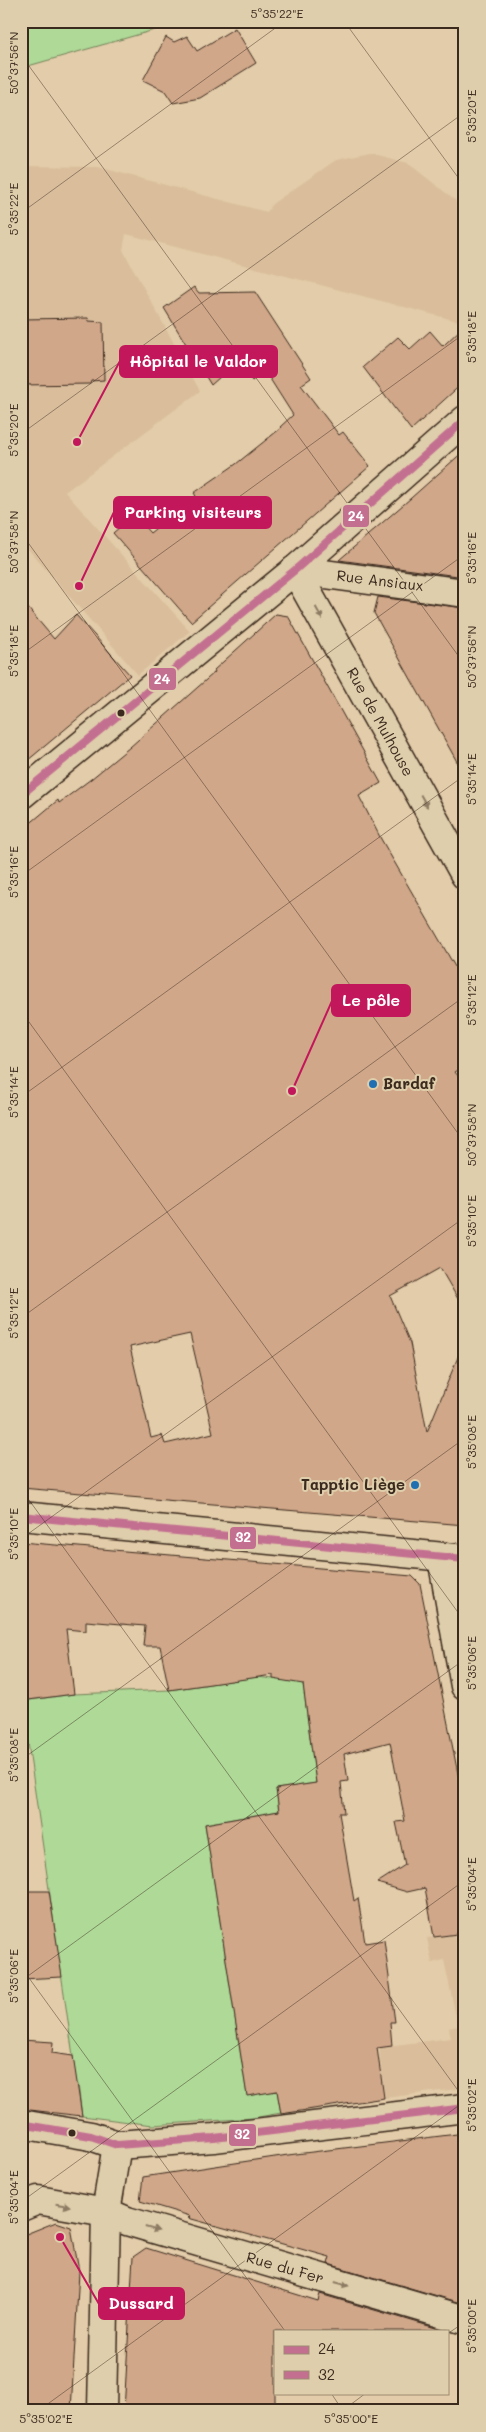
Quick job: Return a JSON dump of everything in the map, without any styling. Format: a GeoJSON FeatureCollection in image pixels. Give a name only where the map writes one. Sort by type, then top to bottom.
{"type":"FeatureCollection","features":[{"type":"Feature","properties":{"kind":"street"},"geometry":{"type":"LineString","coordinates":[[21,795],[295,570],[465,420]]}},
{"type":"Feature","properties":{"kind":"street","name":"Rue Ansiaux"},"geometry":{"type":"LineString","coordinates":[[295,570],[465,593]]}},
{"type":"Feature","properties":{"kind":"street","name":"Rue de Mulhouse"},"geometry":{"type":"LineString","coordinates":[[295,570],[465,874]]}},
{"type":"Feature","properties":{"kind":"street"},"geometry":{"type":"LineString","coordinates":[[21,1516],[453,1559],[465,1686]]}},
{"type":"Feature","properties":{"kind":"street"},"geometry":{"type":"LineString","coordinates":[[21,2124],[91,2136],[117,2145],[214,2138],[465,2108]]}},
{"type":"Feature","properties":{"kind":"street"},"geometry":{"type":"LineString","coordinates":[[102,2411],[106,2212],[117,2145]]}},
{"type":"Feature","properties":{"kind":"street","name":"Rue du Fer"},"geometry":{"type":"LineString","coordinates":[[21,2207],[38,2200],[106,2212],[127,2221],[465,2320]]}},
{"type":"Feature","properties":{"kind":"shaded area"},"geometry":{"type":"Polygon","coordinates":[[[370,153],[408,163],[465,208],[465,323],[126,234],[123,250],[200,391],[65,492],[190,631],[138,675],[21,541],[21,166],[98,167],[267,212],[272,204],[336,160],[370,153]]]}},
{"type":"Feature","properties":{"kind":"shaded area"},"geometry":{"type":"Polygon","coordinates":[[[463,1934],[465,2088],[384,2098],[379,2047],[451,2038],[449,2028],[458,2026],[444,1960],[432,1963],[427,1938],[463,1934]]]}},
{"type":"Feature","properties":{"kind":"green space"},"geometry":{"type":"Polygon","coordinates":[[[21,21],[186,21],[21,68],[21,21]]]}},
{"type":"Feature","properties":{"kind":"green space"},"geometry":{"type":"Polygon","coordinates":[[[302,1676],[316,1783],[276,1789],[279,1811],[205,1824],[247,2095],[277,2091],[281,2113],[253,2118],[153,2125],[82,2116],[78,2084],[75,2083],[73,2056],[22,1701],[74,1694],[169,1690],[257,1677],[273,1679],[302,1676]]]}},
{"type":"Feature","properties":{"kind":"building"},"geometry":{"type":"Polygon","coordinates":[[[235,28],[256,63],[200,98],[173,103],[165,91],[143,80],[166,37],[174,42],[187,36],[197,51],[235,28]]]}},
{"type":"Feature","properties":{"kind":"building"},"geometry":{"type":"Polygon","coordinates":[[[194,287],[199,293],[255,292],[311,378],[301,385],[339,435],[343,432],[370,466],[191,622],[113,533],[134,515],[150,533],[196,496],[194,493],[236,464],[281,428],[293,415],[265,371],[252,381],[239,360],[211,385],[164,308],[194,287]]]}},
{"type":"Feature","properties":{"kind":"building"},"geometry":{"type":"Polygon","coordinates":[[[88,318],[89,321],[103,322],[104,380],[91,381],[90,384],[21,385],[21,319],[88,318]]]}},
{"type":"Feature","properties":{"kind":"building"},"geometry":{"type":"Polygon","coordinates":[[[465,325],[465,381],[411,430],[363,367],[398,337],[410,349],[430,331],[443,346],[465,325]]]}},
{"type":"Feature","properties":{"kind":"building"},"geometry":{"type":"Polygon","coordinates":[[[465,450],[465,577],[339,560],[411,498],[465,450]]]}},
{"type":"Feature","properties":{"kind":"building"},"geometry":{"type":"Polygon","coordinates":[[[378,597],[465,608],[465,776],[374,613],[378,597]]]}},
{"type":"Feature","properties":{"kind":"building"},"geometry":{"type":"Polygon","coordinates":[[[21,600],[54,639],[76,615],[130,675],[21,766],[21,600]]]}},
{"type":"Feature","properties":{"kind":"building"},"geometry":{"type":"Polygon","coordinates":[[[276,614],[288,616],[381,783],[359,796],[381,839],[465,984],[465,1066],[455,1072],[465,1085],[465,1311],[440,1268],[390,1296],[410,1343],[427,1432],[465,1340],[465,1525],[21,1488],[21,831],[58,800],[59,803],[130,747],[215,672],[214,670],[276,614]],[[190,1334],[130,1347],[151,1438],[162,1435],[165,1444],[213,1433],[190,1334]]]}},
{"type":"Feature","properties":{"kind":"building"},"geometry":{"type":"Polygon","coordinates":[[[21,1542],[412,1576],[420,1584],[465,1809],[465,1933],[434,1937],[425,1888],[407,1892],[377,1883],[405,1865],[396,1822],[405,1821],[390,1742],[344,1754],[348,1781],[341,1782],[344,1813],[339,1813],[354,1901],[358,1898],[365,1943],[384,1940],[395,2022],[390,2022],[392,2046],[377,2048],[384,2098],[281,2114],[277,2091],[247,2096],[205,1824],[279,1811],[276,1789],[316,1783],[303,1684],[273,1679],[273,1675],[169,1690],[160,1646],[143,1646],[145,1626],[86,1621],[86,1631],[66,1629],[74,1694],[21,1701],[21,1542]]]}},
{"type":"Feature","properties":{"kind":"building"},"geometry":{"type":"Polygon","coordinates":[[[21,1891],[49,1891],[62,1977],[21,1979],[21,1891]]]}},
{"type":"Feature","properties":{"kind":"building"},"geometry":{"type":"Polygon","coordinates":[[[21,2040],[53,2042],[52,2053],[73,2056],[82,2116],[21,2109],[21,2040]]]}},
{"type":"Feature","properties":{"kind":"building"},"geometry":{"type":"Polygon","coordinates":[[[465,2133],[465,2304],[328,2264],[330,2257],[188,2218],[190,2216],[140,2201],[143,2177],[288,2155],[465,2133]]]}},
{"type":"Feature","properties":{"kind":"building"},"geometry":{"type":"Polygon","coordinates":[[[56,2222],[71,2227],[79,2271],[71,2411],[21,2411],[21,2236],[56,2222]]]}},
{"type":"Feature","properties":{"kind":"building"},"geometry":{"type":"Polygon","coordinates":[[[146,2248],[318,2301],[320,2294],[443,2330],[274,2330],[275,2411],[124,2411],[133,2257],[146,2248]]]}},
{"type":"Feature","properties":{"kind":"transit line","name":"24"},"geometry":{"type":"LineString","coordinates":[[21,795],[295,570],[465,420]]}},
{"type":"Feature","properties":{"kind":"transit line","name":"32"},"geometry":{"type":"LineString","coordinates":[[21,1516],[465,1559]]}},
{"type":"Feature","properties":{"kind":"transit line","name":"32"},"geometry":{"type":"LineString","coordinates":[[21,2124],[91,2136],[117,2145],[214,2138],[465,2108]]}},
{"type":"Feature","properties":{"kind":"place","name":"Hôpital le Valdor"},"geometry":{"type":"Point","coordinates":[77,442]}},
{"type":"Feature","properties":{"kind":"place","name":"Parking visiteurs"},"geometry":{"type":"Point","coordinates":[79,586]}},
{"type":"Feature","properties":{"kind":"place","name":"Bardaf"},"geometry":{"type":"Point","coordinates":[373,1084]}},
{"type":"Feature","properties":{"kind":"place","name":"Le pôle"},"geometry":{"type":"Point","coordinates":[292,1091]}},
{"type":"Feature","properties":{"kind":"place","name":"Tapptic Liège"},"geometry":{"type":"Point","coordinates":[415,1485]}},
{"type":"Feature","properties":{"kind":"place","name":"Dussard"},"geometry":{"type":"Point","coordinates":[60,2237]}}]}
